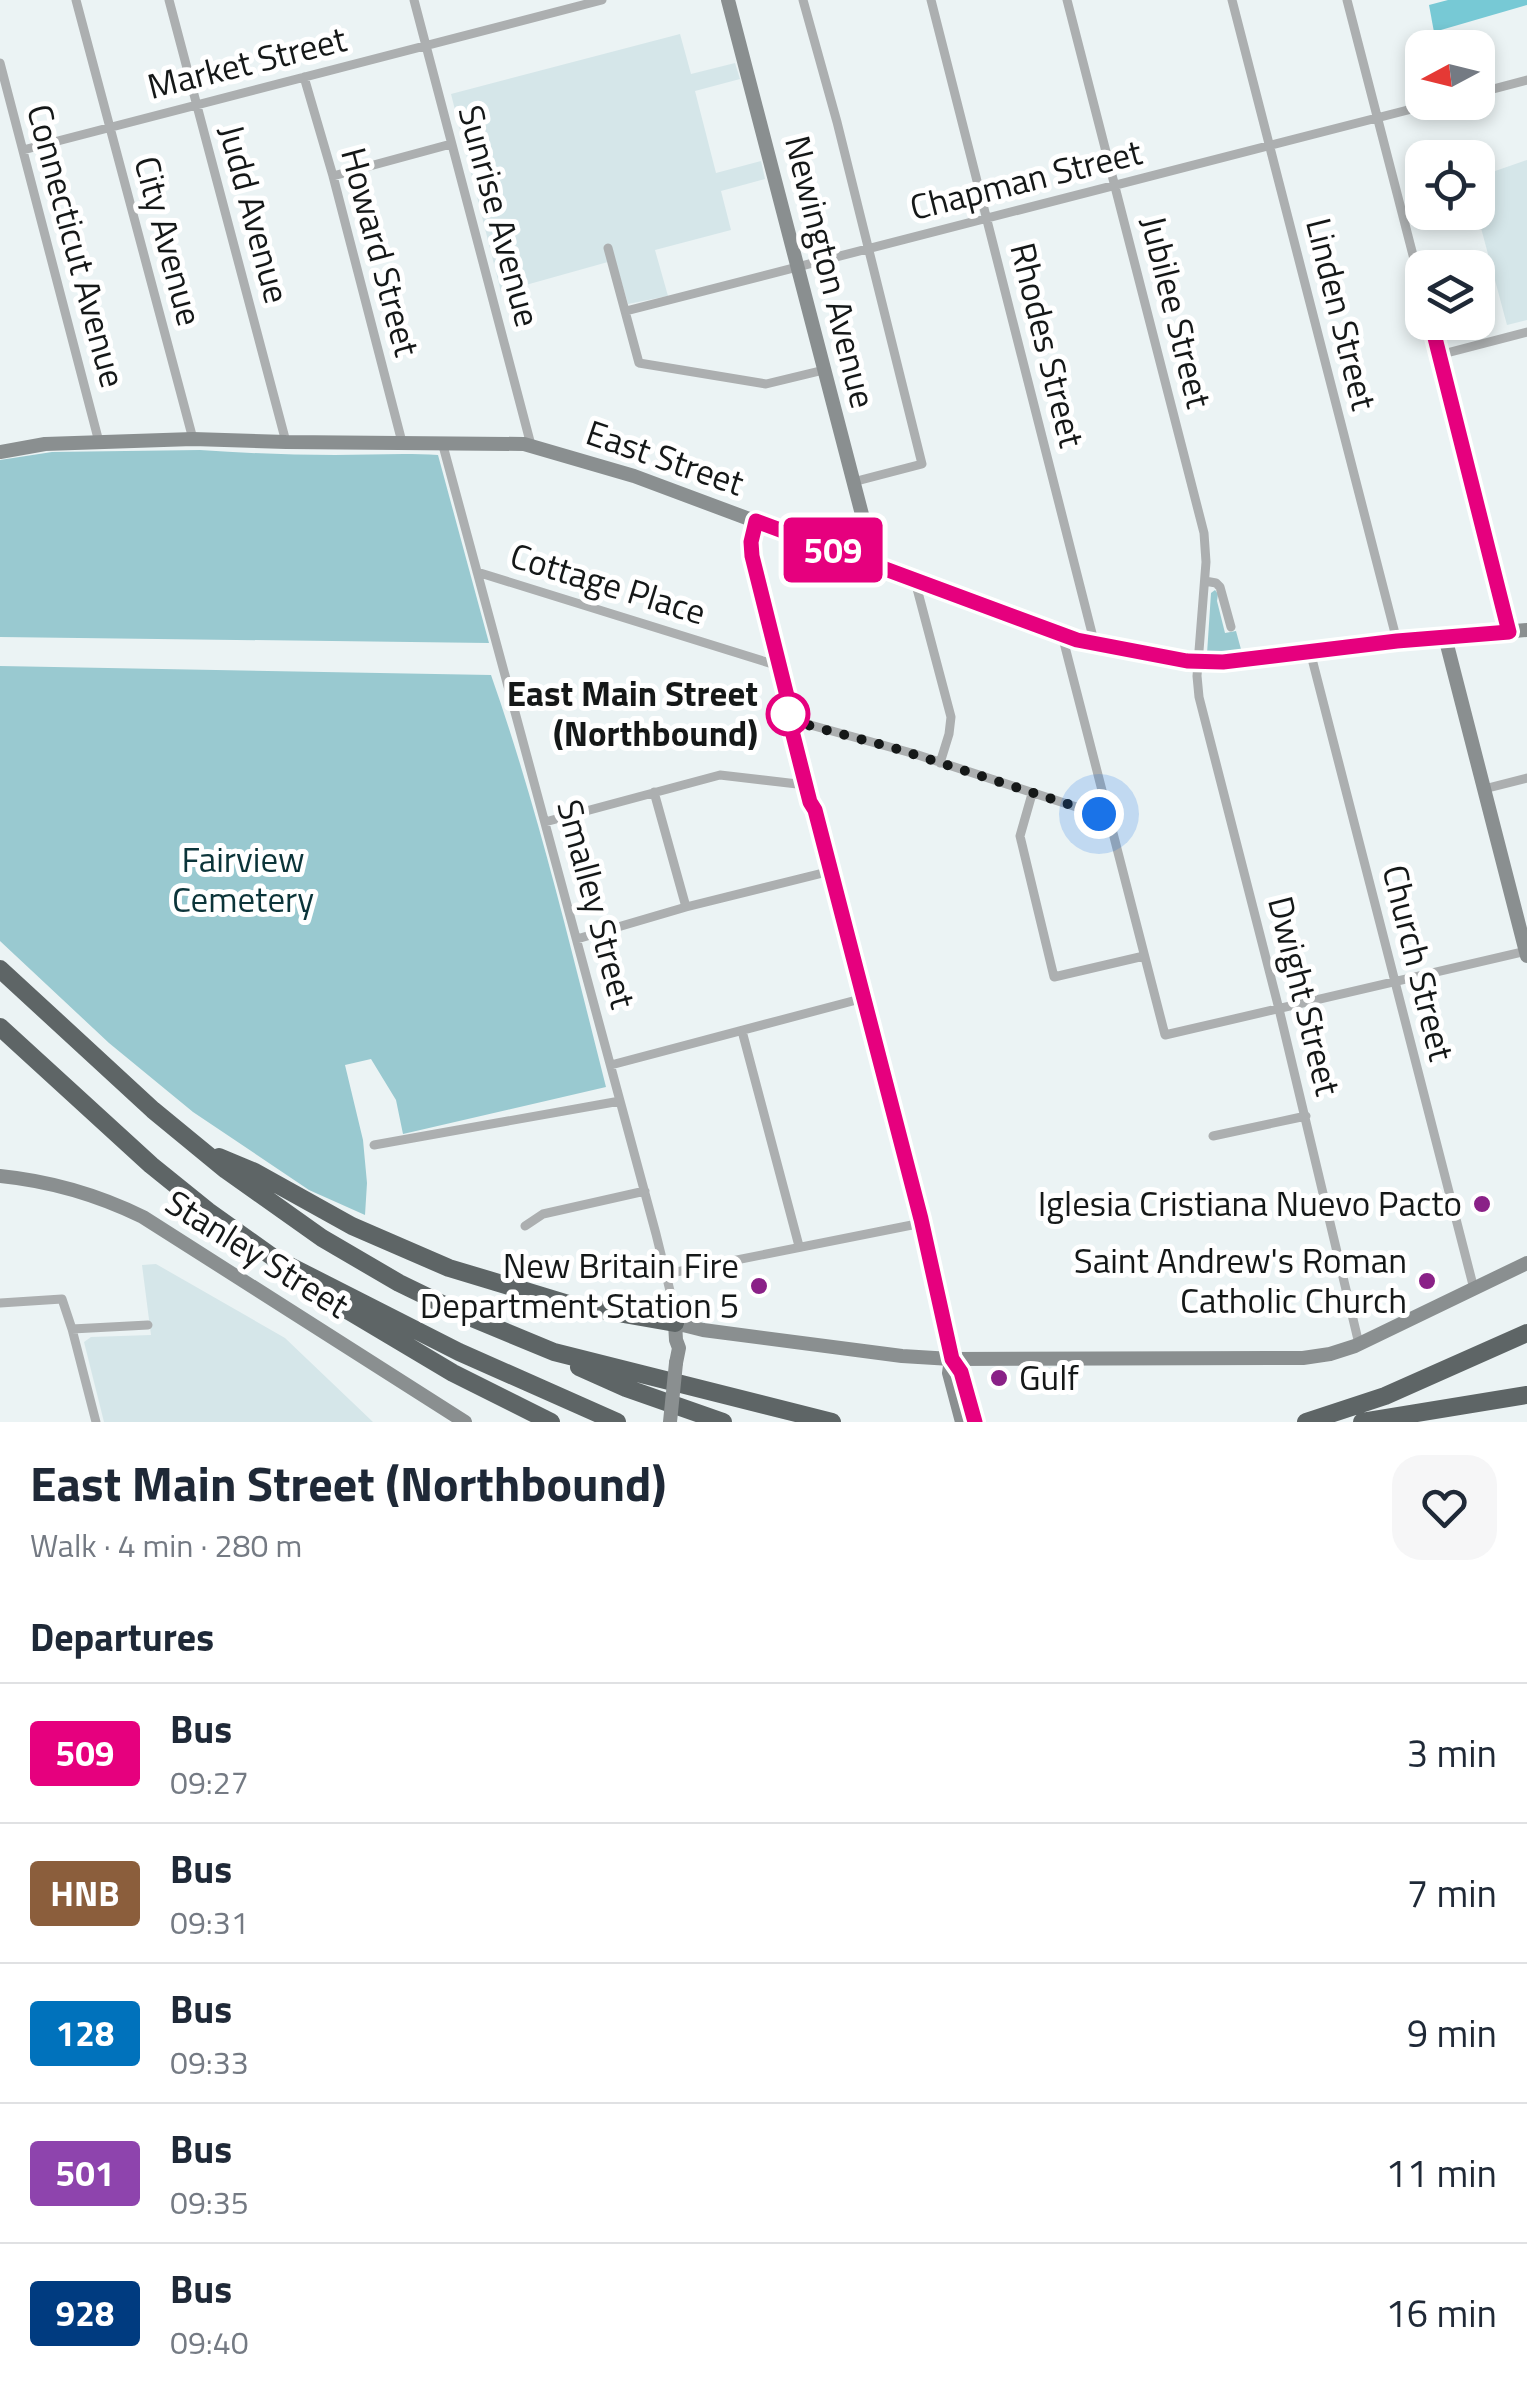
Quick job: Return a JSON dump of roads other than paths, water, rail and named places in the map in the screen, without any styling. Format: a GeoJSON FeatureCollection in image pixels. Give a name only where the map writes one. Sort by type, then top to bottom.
{"type":"FeatureCollection","features":[{"type":"Feature","properties":{"kind":"highway"},"geometry":{"type":"LineString","coordinates":[[0,969],[202,1151],[285,1214],[352,1256],[452,1310],[543,1348],[604,1379],[723,1422]]}},
{"type":"Feature","properties":{"kind":"highway"},"geometry":{"type":"LineString","coordinates":[[0,1028],[150,1165],[320,1294],[473,1384],[551,1422]]}},
{"type":"Feature","properties":{"kind":"highway"},"geometry":{"type":"LineString","coordinates":[[202,1151],[255,1172],[373,1237],[460,1272],[531,1295],[675,1331]]}},
{"type":"Feature","properties":{"kind":"highway"},"geometry":{"type":"LineString","coordinates":[[270,1255],[472,1358],[617,1422]]}},
{"type":"Feature","properties":{"kind":"highway"},"geometry":{"type":"LineString","coordinates":[[1306,1422],[1386,1396],[1527,1332]]}},
{"type":"Feature","properties":{"kind":"highway"},"geometry":{"type":"LineString","coordinates":[[543,1348],[832,1422]]}},
{"type":"Feature","properties":{"kind":"highway"},"geometry":{"type":"LineString","coordinates":[[1362,1422],[1527,1395]]}},
{"type":"Feature","properties":{"kind":"highway"},"geometry":{"type":"LineString","coordinates":[[1436,1422],[1500,1400]]}},
{"type":"Feature","properties":{"kind":"main road","name":"Newington Avenue"},"geometry":{"type":"LineString","coordinates":[[728,0],[866,534],[859,560]]}},
{"type":"Feature","properties":{"kind":"main road","name":"East Street"},"geometry":{"type":"LineString","coordinates":[[0,452],[45,444],[193,438],[530,445],[634,476],[1062,636],[1198,662],[1527,630]]}},
{"type":"Feature","properties":{"kind":"main road"},"geometry":{"type":"LineString","coordinates":[[756,521],[752,556],[922,1223],[952,1359],[949,1373],[966,1422]]}},
{"type":"Feature","properties":{"kind":"main road"},"geometry":{"type":"LineString","coordinates":[[1445,637],[1527,953]]}},
{"type":"Feature","properties":{"kind":"main road"},"geometry":{"type":"LineString","coordinates":[[793,715],[789,719],[810,804],[815,810]]}},
{"type":"Feature","properties":{"kind":"main road","name":"Stanley Street"},"geometry":{"type":"LineString","coordinates":[[0,1176],[76,1190],[148,1220],[464,1422]]}},
{"type":"Feature","properties":{"kind":"main road"},"geometry":{"type":"LineString","coordinates":[[670,1422],[675,1331],[722,1332],[952,1359],[1292,1359],[1325,1355],[1359,1344],[1527,1263]]}},
{"type":"Feature","properties":{"kind":"street","name":"City Avenue"},"geometry":{"type":"LineString","coordinates":[[76,0],[193,438]]}},
{"type":"Feature","properties":{"kind":"street","name":"Judd Avenue"},"geometry":{"type":"LineString","coordinates":[[170,0],[286,442]]}},
{"type":"Feature","properties":{"kind":"street","name":"Sunrise Avenue"},"geometry":{"type":"LineString","coordinates":[[414,0],[530,445]]}},
{"type":"Feature","properties":{"kind":"street","name":"Market Street"},"geometry":{"type":"LineString","coordinates":[[23,150],[602,0]]}},
{"type":"Feature","properties":{"kind":"street"},"geometry":{"type":"LineString","coordinates":[[803,0],[922,464],[853,482]]}},
{"type":"Feature","properties":{"kind":"street","name":"Rhodes Street"},"geometry":{"type":"LineString","coordinates":[[931,0],[1095,645]]}},
{"type":"Feature","properties":{"kind":"street","name":"Jubilee Street"},"geometry":{"type":"LineString","coordinates":[[1067,0],[1204,532],[1198,662]]}},
{"type":"Feature","properties":{"kind":"street","name":"Linden Street"},"geometry":{"type":"LineString","coordinates":[[1232,0],[1397,641]]}},
{"type":"Feature","properties":{"kind":"street"},"geometry":{"type":"LineString","coordinates":[[1347,0],[1412,250]]}},
{"type":"Feature","properties":{"kind":"street","name":"Connecticut Avenue"},"geometry":{"type":"LineString","coordinates":[[0,64],[99,442]]}},
{"type":"Feature","properties":{"kind":"street","name":"Howard Street"},"geometry":{"type":"LineString","coordinates":[[304,77],[402,442]]}},
{"type":"Feature","properties":{"kind":"street"},"geometry":{"type":"LineString","coordinates":[[1495,88],[1527,80]]}},
{"type":"Feature","properties":{"kind":"street","name":"Chapman Street"},"geometry":{"type":"LineString","coordinates":[[626,311],[1405,111]]}},
{"type":"Feature","properties":{"kind":"street"},"geometry":{"type":"LineString","coordinates":[[332,176],[451,144]]}},
{"type":"Feature","properties":{"kind":"street"},"geometry":{"type":"LineString","coordinates":[[608,248],[639,363],[766,384],[824,370]]}},
{"type":"Feature","properties":{"kind":"street"},"geometry":{"type":"LineString","coordinates":[[1439,354],[1527,332]]}},
{"type":"Feature","properties":{"kind":"street"},"geometry":{"type":"LineString","coordinates":[[1436,340],[1509,632]]}},
{"type":"Feature","properties":{"kind":"street","name":"Smalley Street"},"geometry":{"type":"LineString","coordinates":[[442,442],[645,1191],[666,1274],[675,1331]]}},
{"type":"Feature","properties":{"kind":"street","name":"Cottage Place"},"geometry":{"type":"LineString","coordinates":[[477,572],[779,666]]}},
{"type":"Feature","properties":{"kind":"street"},"geometry":{"type":"LineString","coordinates":[[914,580],[951,716],[950,734],[940,763]]}},
{"type":"Feature","properties":{"kind":"street"},"geometry":{"type":"LineString","coordinates":[[1204,581],[1220,587],[1231,628]]}},
{"type":"Feature","properties":{"kind":"street"},"geometry":{"type":"LineString","coordinates":[[1062,636],[1165,1035],[1527,953]]}},
{"type":"Feature","properties":{"kind":"street","name":"Church Street"},"geometry":{"type":"LineString","coordinates":[[1310,651],[1474,1289]]}},
{"type":"Feature","properties":{"kind":"street","name":"Dwight Street"},"geometry":{"type":"LineString","coordinates":[[1198,662],[1201,707],[1306,1116],[1359,1344]]}},
{"type":"Feature","properties":{"kind":"street"},"geometry":{"type":"LineString","coordinates":[[793,715],[1107,817]]}},
{"type":"Feature","properties":{"kind":"street"},"geometry":{"type":"LineString","coordinates":[[545,822],[720,774],[806,785]]}},
{"type":"Feature","properties":{"kind":"street"},"geometry":{"type":"LineString","coordinates":[[1484,789],[1527,778]]}},
{"type":"Feature","properties":{"kind":"street"},"geometry":{"type":"LineString","coordinates":[[654,792],[686,906]]}},
{"type":"Feature","properties":{"kind":"street"},"geometry":{"type":"LineString","coordinates":[[1032,794],[1020,836],[1054,977],[1144,956]]}},
{"type":"Feature","properties":{"kind":"street"},"geometry":{"type":"LineString","coordinates":[[576,939],[686,906],[831,871]]}},
{"type":"Feature","properties":{"kind":"street"},"geometry":{"type":"LineString","coordinates":[[610,1065],[864,998]]}},
{"type":"Feature","properties":{"kind":"street"},"geometry":{"type":"LineString","coordinates":[[742,1031],[799,1246]]}},
{"type":"Feature","properties":{"kind":"street"},"geometry":{"type":"LineString","coordinates":[[374,1145],[620,1101]]}},
{"type":"Feature","properties":{"kind":"street"},"geometry":{"type":"LineString","coordinates":[[1214,1136],[1306,1116]]}},
{"type":"Feature","properties":{"kind":"street"},"geometry":{"type":"LineString","coordinates":[[525,1226],[543,1214],[645,1191]]}},
{"type":"Feature","properties":{"kind":"street"},"geometry":{"type":"LineString","coordinates":[[666,1274],[922,1223]]}},
{"type":"Feature","properties":{"kind":"street"},"geometry":{"type":"LineString","coordinates":[[0,1303],[62,1299],[96,1422]]}},
{"type":"Feature","properties":{"kind":"street"},"geometry":{"type":"LineString","coordinates":[[72,1329],[148,1325]]}},
{"type":"Feature","properties":{"kind":"place","name":"East Main Street (Northbound)"},"geometry":{"type":"Point","coordinates":[788,714]}},
{"type":"Feature","properties":{"kind":"place","name":"Iglesia Cristiana Nuevo Pacto"},"geometry":{"type":"Point","coordinates":[1482,1204]}},
{"type":"Feature","properties":{"kind":"place","name":"Saint Andrew's Roman Catholic Church"},"geometry":{"type":"Point","coordinates":[1427,1281]}},
{"type":"Feature","properties":{"kind":"place","name":"New Britain Fire Department Station 5"},"geometry":{"type":"Point","coordinates":[759,1286]}},
{"type":"Feature","properties":{"kind":"place","name":"Gulf"},"geometry":{"type":"Point","coordinates":[999,1378]}},
{"type":"Feature","properties":{"kind":"park label","name":"Fairview Cemetery"},"geometry":{"type":"Point","coordinates":[243,880]}}]}
